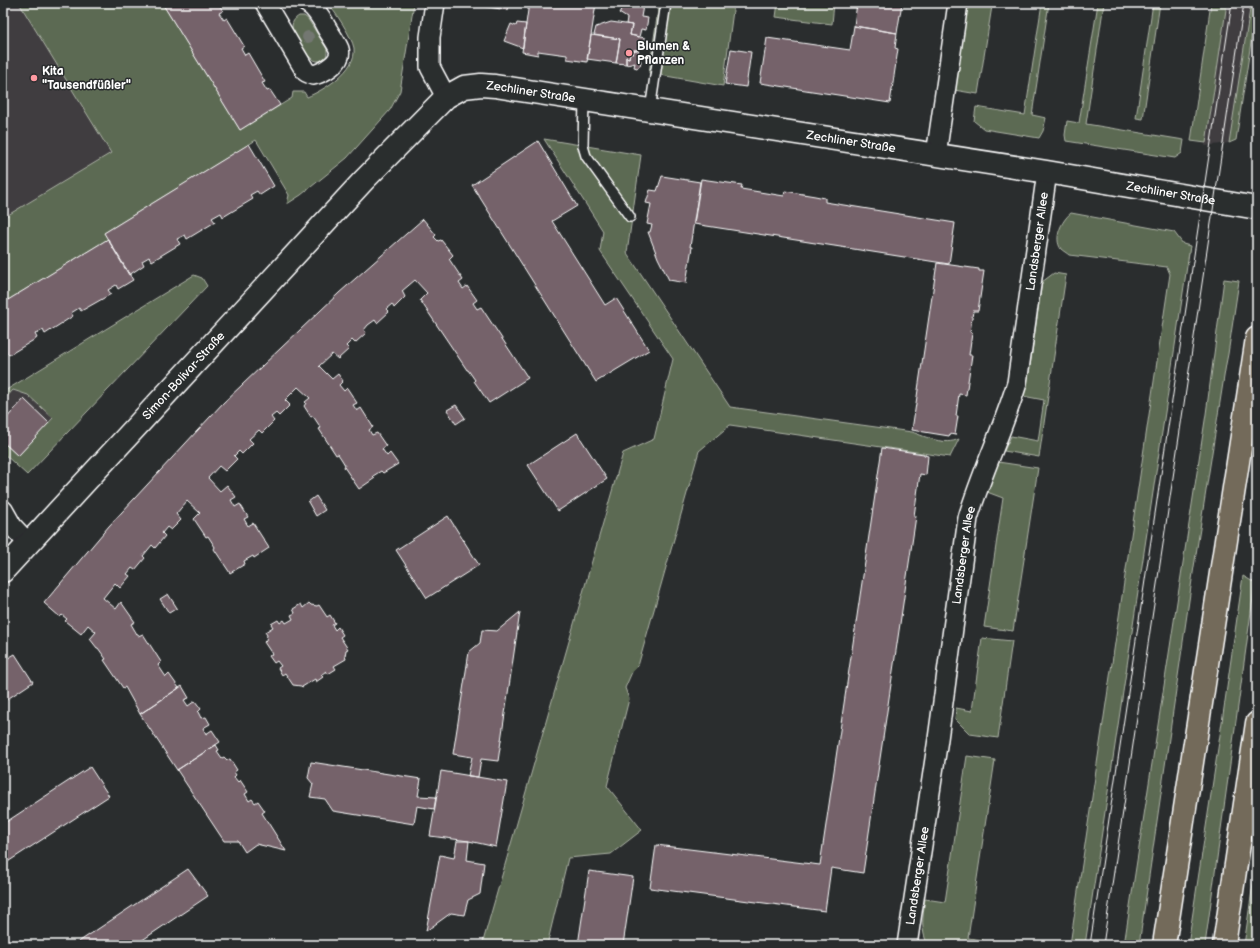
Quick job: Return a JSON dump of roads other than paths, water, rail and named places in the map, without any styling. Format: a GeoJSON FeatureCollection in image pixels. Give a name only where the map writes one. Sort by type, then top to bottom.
{"type":"FeatureCollection","features":[{"type":"Feature","properties":{"kind":"main road"},"geometry":{"type":"LineString","coordinates":[[1164,945],[1257,338]]}},
{"type":"Feature","properties":{"kind":"main road"},"geometry":{"type":"LineString","coordinates":[[1224,945],[1257,724]]}},
{"type":"Feature","properties":{"kind":"street"},"geometry":{"type":"LineString","coordinates":[[265,3],[306,72],[313,75],[318,74],[335,63],[339,50],[323,21],[311,5],[307,3]]}},
{"type":"Feature","properties":{"kind":"street"},"geometry":{"type":"LineString","coordinates":[[435,3],[430,37],[430,67],[446,97]]}},
{"type":"Feature","properties":{"kind":"street"},"geometry":{"type":"LineString","coordinates":[[936,155],[958,3]]}},
{"type":"Feature","properties":{"kind":"street","name":"Zechliner Straße"},"geometry":{"type":"LineString","coordinates":[[364,180],[446,97],[464,87],[481,85],[1048,172],[1257,208]]}},
{"type":"Feature","properties":{"kind":"street","name":"Landsberger Allee"},"geometry":{"type":"LineString","coordinates":[[907,945],[938,740],[968,518],[978,487],[1007,415],[1017,383],[1048,172]]}},
{"type":"Feature","properties":{"kind":"street","name":"Simon-Bolivar-Straße"},"geometry":{"type":"LineString","coordinates":[[3,571],[364,180]]}},
{"type":"Feature","properties":{"kind":"street"},"geometry":{"type":"LineString","coordinates":[[3,510],[12,526],[29,544]]}},
{"type":"Feature","properties":{"kind":"lane"},"geometry":{"type":"LineString","coordinates":[[650,110],[666,3]]}},
{"type":"Feature","properties":{"kind":"lane"},"geometry":{"type":"LineString","coordinates":[[584,100],[583,146],[586,156],[630,218]]}},
{"type":"Feature","properties":{"kind":"tram line"},"geometry":{"type":"LineString","coordinates":[[1090,945],[1232,3]]}},
{"type":"Feature","properties":{"kind":"tram line"},"geometry":{"type":"LineString","coordinates":[[1103,945],[1244,3]]}},
{"type":"Feature","properties":{"kind":"place","name":"Blumen & Pflanzen"},"geometry":{"type":"Point","coordinates":[629,53]}},
{"type":"Feature","properties":{"kind":"place","name":"Kita \"Tausendfüßler\""},"geometry":{"type":"Point","coordinates":[34,78]}}]}
